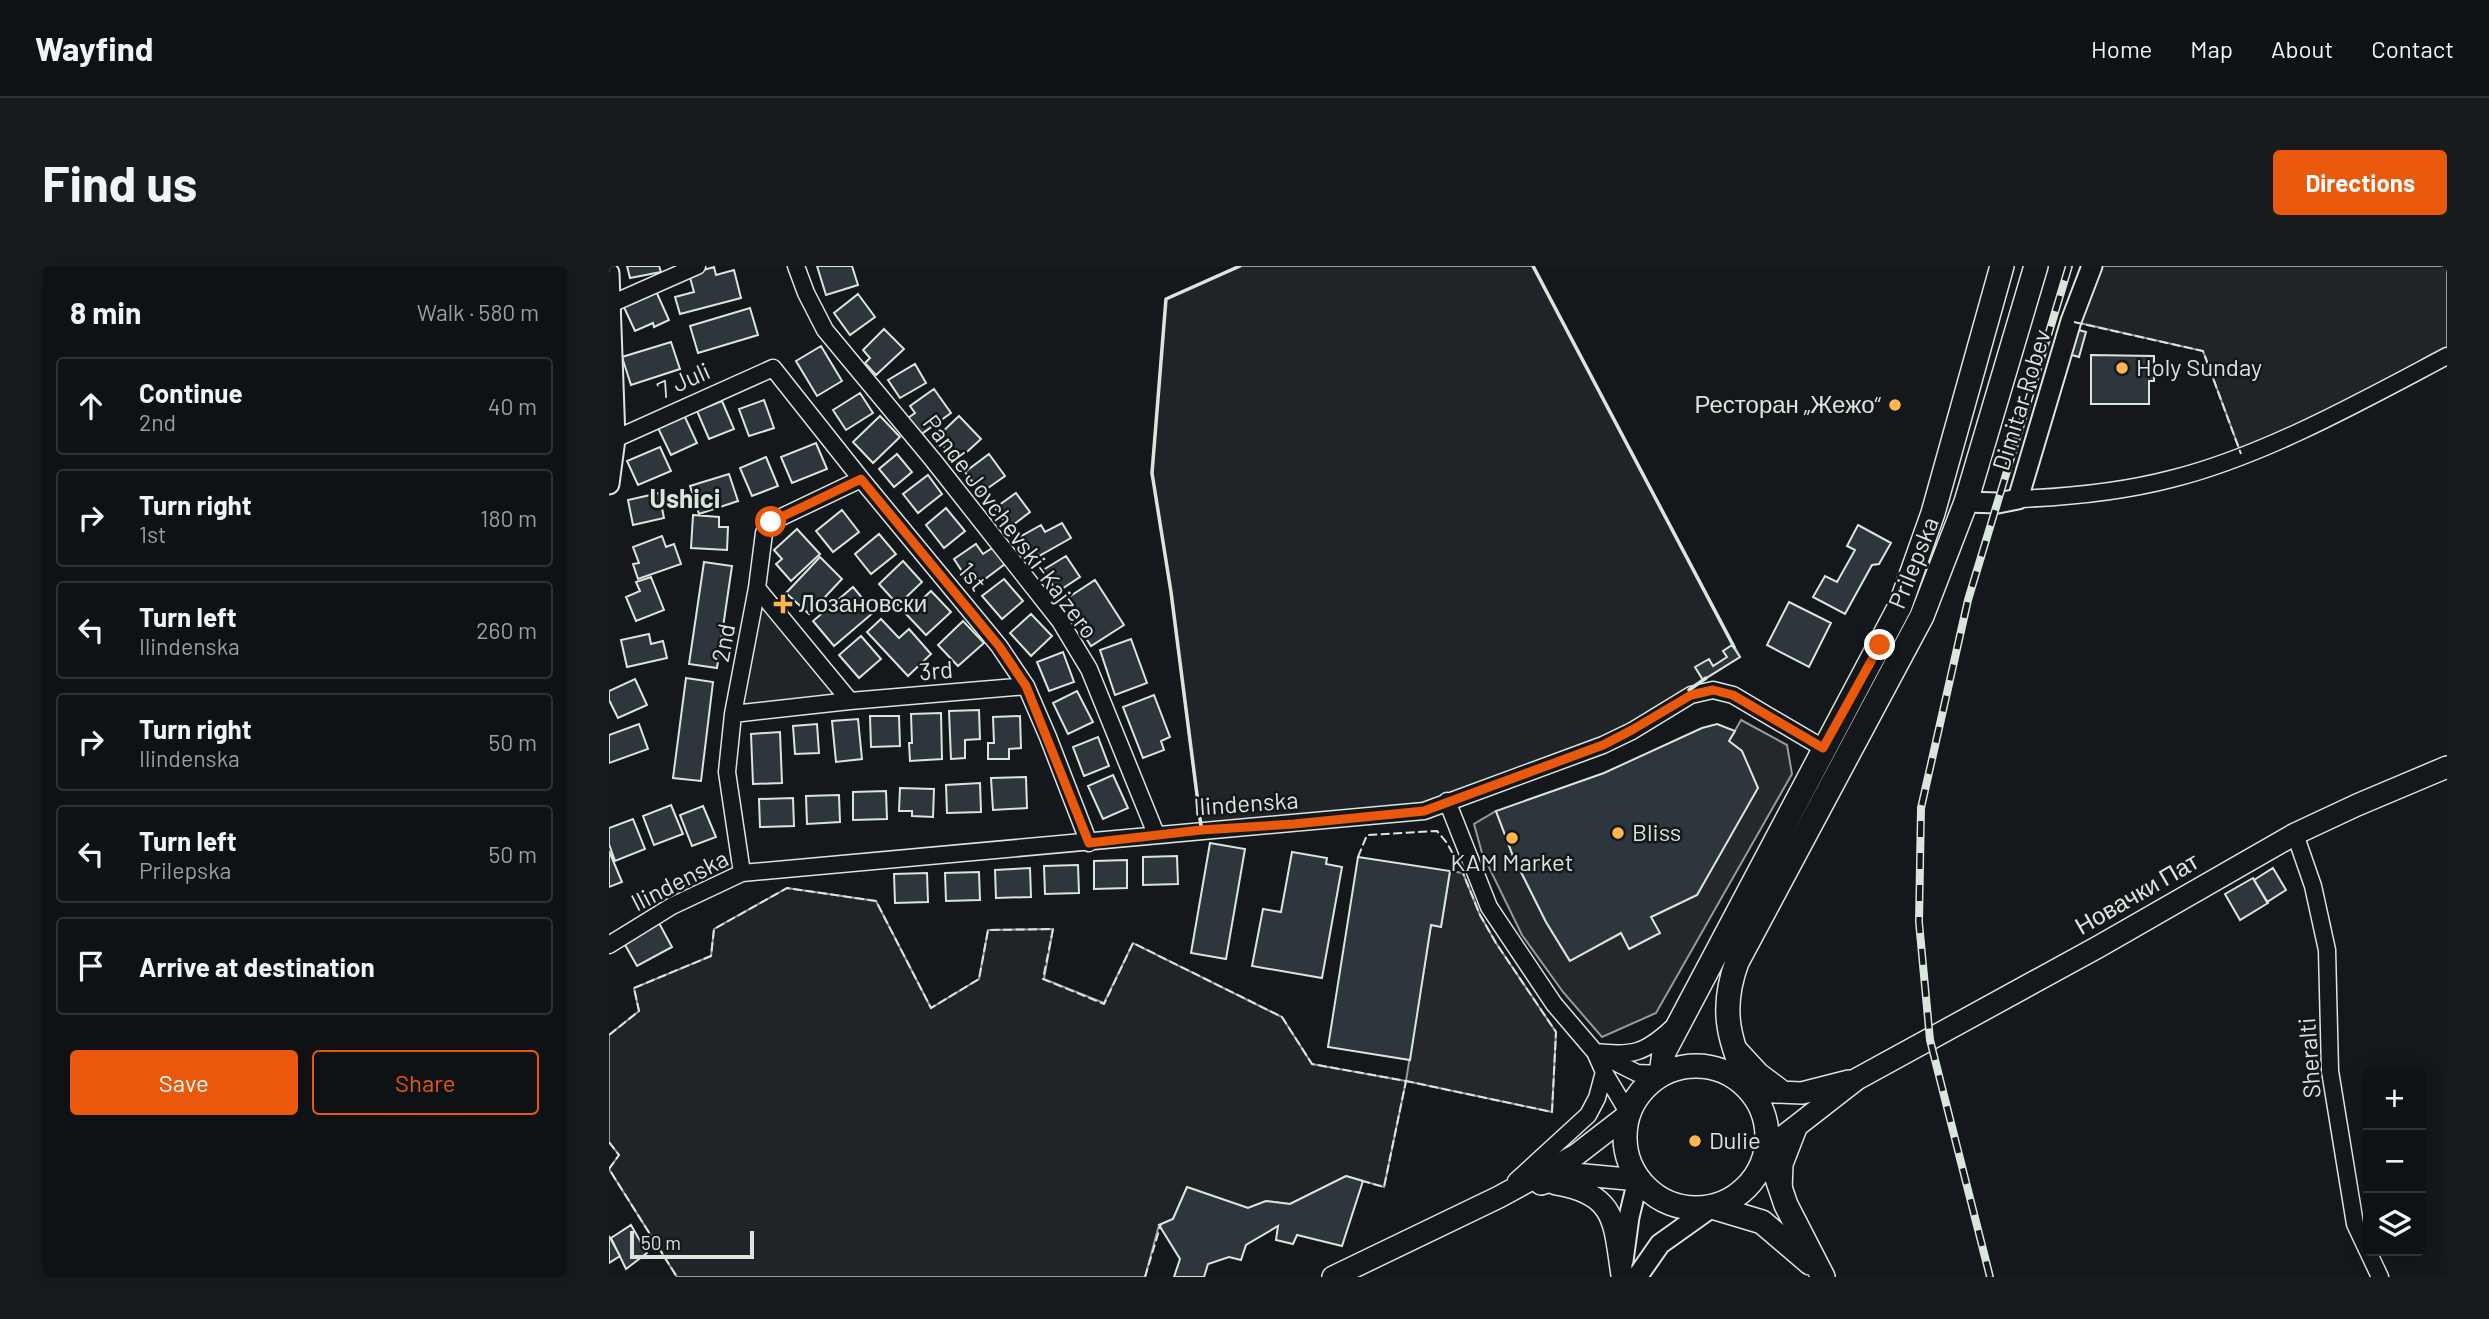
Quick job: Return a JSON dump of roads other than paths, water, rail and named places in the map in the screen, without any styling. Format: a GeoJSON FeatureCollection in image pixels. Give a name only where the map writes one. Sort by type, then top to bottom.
{"type":"FeatureCollection","features":[{"type":"Feature","properties":{"kind":"main road","name":"Prilepska"},"geometry":{"type":"LineString","coordinates":[[1661,1074],[1664,1052],[1681,1018],[1900,606],[1933,513],[2002,266]]}},
{"type":"Feature","properties":{"kind":"main road","name":"Prilepska"},"geometry":{"type":"LineString","coordinates":[[1751,1091],[1732,1045],[1727,1019],[1730,981],[1737,962],[1923,616],[1966,502],[2035,266]]}},
{"type":"Feature","properties":{"kind":"main road","name":"Новачки Пат"},"geometry":{"type":"LineString","coordinates":[[1857,1079],[2098,947],[2295,834],[2447,767]]}},
{"type":"Feature","properties":{"kind":"main road"},"geometry":{"type":"LineString","coordinates":[[1732,1045],[1759,1074],[1783,1092]]}},
{"type":"Feature","properties":{"kind":"main road"},"geometry":{"type":"LineString","coordinates":[[1699,1065],[1719,1069],[1737,1078],[1751,1091],[1763,1109],[1767,1149],[1786,1205],[1822,1275],[1762,1222],[1712,1207],[1691,1208],[1671,1204],[1653,1194],[1638,1180],[1628,1160],[1624,1137],[1635,1098],[1646,1084],[1679,1067],[1699,1065]]}},
{"type":"Feature","properties":{"kind":"main road"},"geometry":{"type":"LineString","coordinates":[[1751,1091],[1802,1093],[1857,1079]]}},
{"type":"Feature","properties":{"kind":"main road"},"geometry":{"type":"LineString","coordinates":[[1712,1207],[1731,1199],[1748,1186],[1760,1169],[1767,1149],[1857,1079]]}},
{"type":"Feature","properties":{"kind":"main road"},"geometry":{"type":"LineString","coordinates":[[1333,1277],[1499,1197],[1576,1155],[1629,1114]]}},
{"type":"Feature","properties":{"kind":"main road"},"geometry":{"type":"LineString","coordinates":[[1781,1191],[1781,1164],[1795,1128]]}},
{"type":"Feature","properties":{"kind":"main road"},"geometry":{"type":"LineString","coordinates":[[1499,1197],[1574,1174],[1638,1180]]}},
{"type":"Feature","properties":{"kind":"main road"},"geometry":{"type":"LineString","coordinates":[[1547,1182],[1591,1193],[1603,1203],[1613,1218],[1627,1276]]}},
{"type":"Feature","properties":{"kind":"street"},"geometry":{"type":"LineString","coordinates":[[611,304],[697,266]]}},
{"type":"Feature","properties":{"kind":"street","name":"Pande Jovchevski-Kajzero"},"geometry":{"type":"LineString","coordinates":[[796,266],[825,330],[933,460],[1060,621],[1089,669],[1156,834]]}},
{"type":"Feature","properties":{"kind":"street","name":"Dimitar Robev"},"geometry":{"type":"LineString","coordinates":[[1966,502],[1998,503],[2018,499],[2071,321],[2092,266]]}},
{"type":"Feature","properties":{"kind":"street"},"geometry":{"type":"LineString","coordinates":[[609,273],[615,439],[609,484]]}},
{"type":"Feature","properties":{"kind":"street"},"geometry":{"type":"LineString","coordinates":[[2018,499],[2060,497],[2173,479],[2230,460],[2365,399],[2447,356]]}},
{"type":"Feature","properties":{"kind":"street","name":"7 Juli"},"geometry":{"type":"LineString","coordinates":[[615,439],[773,368]]}},
{"type":"Feature","properties":{"kind":"street","name":"1st"},"geometry":{"type":"LineString","coordinates":[[773,368],[999,646],[1026,686],[1089,843]]}},
{"type":"Feature","properties":{"kind":"street","name":"2nd"},"geometry":{"type":"LineString","coordinates":[[742,873],[727,772],[733,714],[757,588],[764,533],[771,522],[861,479]]}},
{"type":"Feature","properties":{"kind":"street"},"geometry":{"type":"LineString","coordinates":[[757,588],[850,701]]}},
{"type":"Feature","properties":{"kind":"street","name":"3rd"},"geometry":{"type":"LineString","coordinates":[[733,714],[1026,686]]}},
{"type":"Feature","properties":{"kind":"street","name":"Ilindenska"},"geometry":{"type":"LineString","coordinates":[[609,945],[672,906],[742,873],[1424,811],[1603,745],[1691,695],[1713,690],[1733,695],[1823,748]]}},
{"type":"Feature","properties":{"kind":"street"},"geometry":{"type":"LineString","coordinates":[[1447,801],[1489,907],[1554,1004],[1595,1052],[1629,1114]]}},
{"type":"Feature","properties":{"kind":"street","name":"Sheralti"},"geometry":{"type":"LineString","coordinates":[[2295,834],[2313,886],[2327,950],[2330,1071],[2355,1224],[2380,1277]]}},
{"type":"Feature","properties":{"kind":"street"},"geometry":{"type":"LineString","coordinates":[[1595,1052],[1635,1054],[1658,1041],[1681,1018]]}},
{"type":"Feature","properties":{"kind":"street"},"geometry":{"type":"LineString","coordinates":[[1595,1052],[1637,1073],[1661,1074]]}},
{"type":"Feature","properties":{"kind":"street"},"geometry":{"type":"LineString","coordinates":[[1499,1197],[1588,1115],[1597,1098],[1604,1072]]}},
{"type":"Feature","properties":{"kind":"street"},"geometry":{"type":"LineString","coordinates":[[1627,1276],[1629,1217],[1638,1180]]}},
{"type":"Feature","properties":{"kind":"street"},"geometry":{"type":"LineString","coordinates":[[1627,1276],[1660,1244],[1712,1207]]}},
{"type":"Feature","properties":{"kind":"railway"},"geometry":{"type":"LineString","coordinates":[[1990,1277],[1930,1040],[1919,922],[1921,808],[1968,600],[2069,266]]}},
{"type":"Feature","properties":{"kind":"place","name":"Holy Sunday"},"geometry":{"type":"Point","coordinates":[2122,368]}},
{"type":"Feature","properties":{"kind":"place","name":"Ресторан „Жежо“"},"geometry":{"type":"Point","coordinates":[1895,405]}},
{"type":"Feature","properties":{"kind":"place","name":"Лозановски"},"geometry":{"type":"Point","coordinates":[783,604]}},
{"type":"Feature","properties":{"kind":"place","name":"Bliss"},"geometry":{"type":"Point","coordinates":[1618,833]}},
{"type":"Feature","properties":{"kind":"place","name":"KAM Market"},"geometry":{"type":"Point","coordinates":[1512,838]}},
{"type":"Feature","properties":{"kind":"place","name":"Dulie"},"geometry":{"type":"Point","coordinates":[1695,1141]}},
{"type":"Feature","properties":{"kind":"district","name":"Ushici"},"geometry":{"type":"Point","coordinates":[685,499]}}]}
